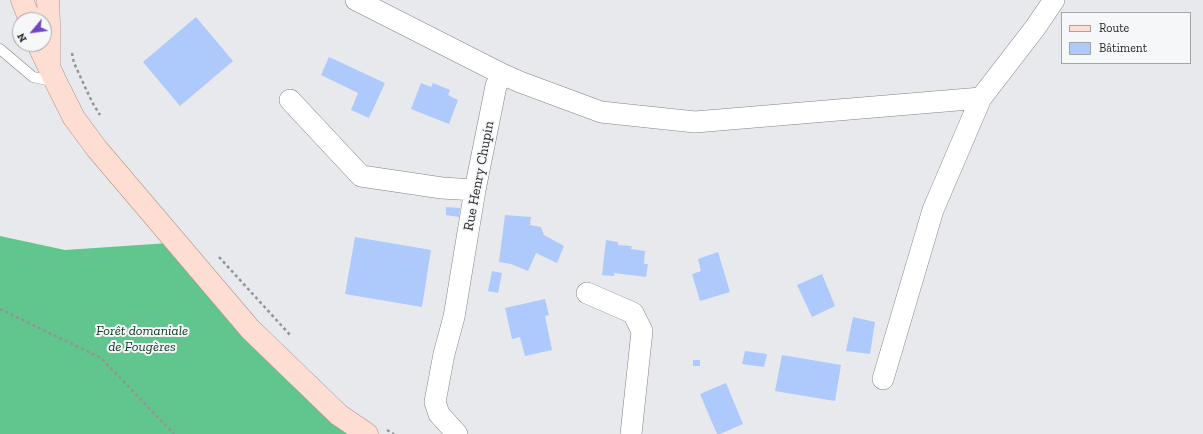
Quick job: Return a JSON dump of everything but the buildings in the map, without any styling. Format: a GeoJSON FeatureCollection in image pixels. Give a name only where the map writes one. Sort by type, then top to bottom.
{"type":"FeatureCollection","features":[{"type":"Feature","properties":{"kind":"main road"},"geometry":{"type":"LineString","coordinates":[[22,0],[27,12]]}},
{"type":"Feature","properties":{"kind":"main road"},"geometry":{"type":"LineString","coordinates":[[48,0],[52,74]]}},
{"type":"Feature","properties":{"kind":"main road"},"geometry":{"type":"LineString","coordinates":[[42,52],[74,118],[97,150],[250,329],[339,416],[374,430]]}},
{"type":"Feature","properties":{"kind":"street"},"geometry":{"type":"LineString","coordinates":[[356,0],[502,74],[601,112],[695,122],[981,98]]}},
{"type":"Feature","properties":{"kind":"street"},"geometry":{"type":"LineString","coordinates":[[883,379],[933,210],[981,98],[1035,28],[1054,0]]}},
{"type":"Feature","properties":{"kind":"street","name":"Rue Henry Chupin"},"geometry":{"type":"LineString","coordinates":[[457,434],[439,414],[435,402],[444,354],[454,317],[475,190],[496,86],[502,74]]}},
{"type":"Feature","properties":{"kind":"street"},"geometry":{"type":"LineString","coordinates":[[290,100],[361,176],[442,188],[475,190]]}},
{"type":"Feature","properties":{"kind":"street"},"geometry":{"type":"LineString","coordinates":[[587,293],[633,313],[642,331],[631,434]]}},
{"type":"Feature","properties":{"kind":"lane"},"geometry":{"type":"LineString","coordinates":[[0,49],[32,77],[52,74]]}},
{"type":"Feature","properties":{"kind":"path"},"geometry":{"type":"LineString","coordinates":[[70,47],[74,63],[92,102],[104,120]]}},
{"type":"Feature","properties":{"kind":"path"},"geometry":{"type":"LineString","coordinates":[[219,257],[295,342]]}},
{"type":"Feature","properties":{"kind":"path"},"geometry":{"type":"LineString","coordinates":[[0,309],[101,358],[174,434]]}},
{"type":"Feature","properties":{"kind":"path"},"geometry":{"type":"LineString","coordinates":[[374,430],[394,434]]}},
{"type":"Feature","properties":{"kind":"green space","name":"Forêt domaniale de Fougères"},"geometry":{"type":"Polygon","coordinates":[[[0,236],[65,250],[184,242],[347,434],[0,434],[0,236]]]}}]}
